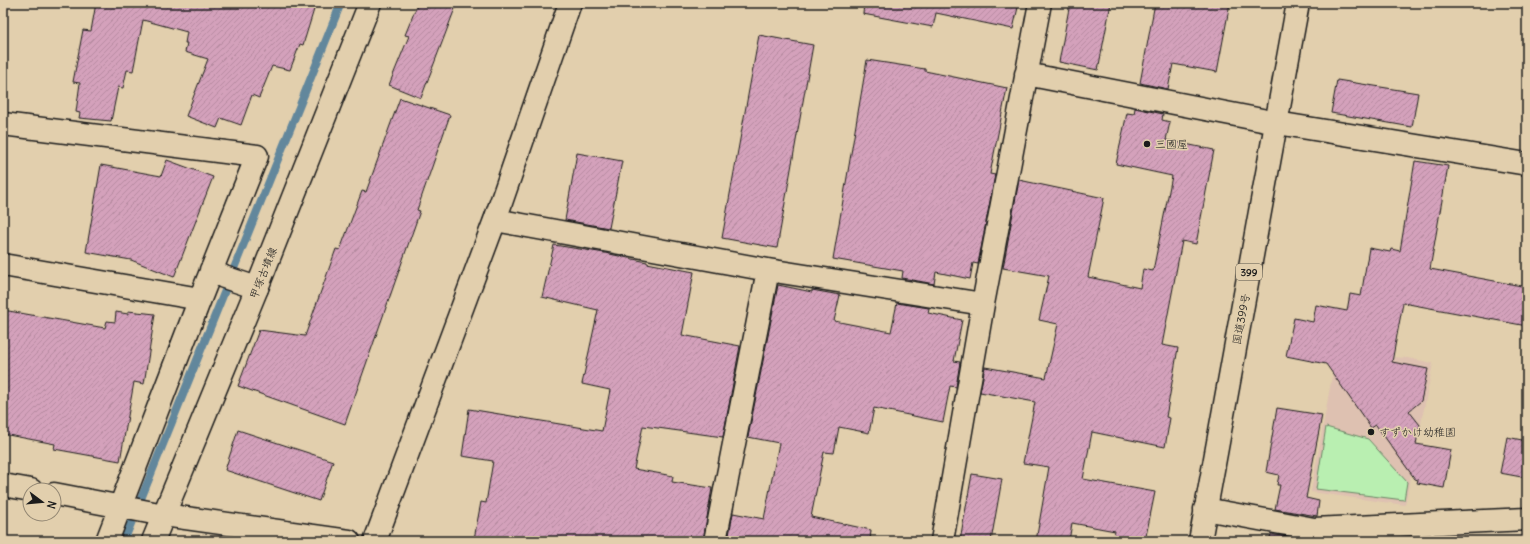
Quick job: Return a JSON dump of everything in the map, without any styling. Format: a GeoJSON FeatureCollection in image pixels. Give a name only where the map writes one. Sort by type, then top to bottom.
{"type":"FeatureCollection","features":[{"type":"Feature","properties":{"kind":"main road","name":"甲塚古墳線"},"geometry":{"type":"LineString","coordinates":[[153,541],[157,514],[233,279],[370,3]]}},
{"type":"Feature","properties":{"kind":"main road"},"geometry":{"type":"LineString","coordinates":[[375,541],[495,220],[570,3]]}},
{"type":"Feature","properties":{"kind":"main road"},"geometry":{"type":"LineString","coordinates":[[942,541],[983,304],[1040,3]]}},
{"type":"Feature","properties":{"kind":"main road","name":"国道399号"},"geometry":{"type":"LineString","coordinates":[[1200,541],[1298,3]]}},
{"type":"Feature","properties":{"kind":"main road"},"geometry":{"type":"LineString","coordinates":[[1026,74],[1277,122],[1527,164]]}},
{"type":"Feature","properties":{"kind":"main road"},"geometry":{"type":"LineString","coordinates":[[3,124],[257,156],[233,279],[200,299],[123,507],[107,541]]}},
{"type":"Feature","properties":{"kind":"main road"},"geometry":{"type":"LineString","coordinates":[[495,220],[768,270],[983,304]]}},
{"type":"Feature","properties":{"kind":"main road"},"geometry":{"type":"LineString","coordinates":[[3,265],[200,299]]}},
{"type":"Feature","properties":{"kind":"main road"},"geometry":{"type":"LineString","coordinates":[[715,541],[768,270]]}},
{"type":"Feature","properties":{"kind":"main road"},"geometry":{"type":"LineString","coordinates":[[3,485],[22,488]]}},
{"type":"Feature","properties":{"kind":"main road"},"geometry":{"type":"LineString","coordinates":[[62,496],[157,514],[349,541]]}},
{"type":"Feature","properties":{"kind":"main road"},"geometry":{"type":"LineString","coordinates":[[1205,509],[1314,529],[1527,519]]}},
{"type":"Feature","properties":{"kind":"shaded area","name":"すずかけ幼稚園"},"geometry":{"type":"Polygon","coordinates":[[[1348,354],[1407,358],[1433,363],[1405,505],[1311,492],[1333,371],[1348,354]]]}},
{"type":"Feature","properties":{"kind":"green space"},"geometry":{"type":"Polygon","coordinates":[[[1326,427],[1368,439],[1407,482],[1404,500],[1316,489],[1326,427]]]}},
{"type":"Feature","properties":{"kind":"building"},"geometry":{"type":"Polygon","coordinates":[[[96,3],[316,3],[303,45],[300,44],[290,70],[272,66],[259,98],[252,95],[241,125],[221,118],[217,128],[186,116],[208,59],[185,52],[187,32],[143,20],[133,71],[127,70],[123,88],[118,87],[111,121],[79,118],[80,113],[76,112],[80,83],[73,82],[83,30],[91,31],[96,3]]]}},
{"type":"Feature","properties":{"kind":"building"},"geometry":{"type":"Polygon","coordinates":[[[418,3],[457,3],[421,98],[389,85],[409,36],[405,35],[418,3]]]}},
{"type":"Feature","properties":{"kind":"building"},"geometry":{"type":"Polygon","coordinates":[[[864,3],[1019,3],[1013,29],[936,13],[933,27],[863,14],[864,3]]]}},
{"type":"Feature","properties":{"kind":"building"},"geometry":{"type":"Polygon","coordinates":[[[1070,3],[1111,3],[1098,70],[1059,62],[1070,3]]]}},
{"type":"Feature","properties":{"kind":"building"},"geometry":{"type":"Polygon","coordinates":[[[1155,3],[1230,3],[1217,72],[1173,64],[1168,89],[1140,83],[1155,3]]]}},
{"type":"Feature","properties":{"kind":"building"},"geometry":{"type":"Polygon","coordinates":[[[759,35],[813,45],[777,248],[722,238],[759,35]]]}},
{"type":"Feature","properties":{"kind":"building"},"geometry":{"type":"Polygon","coordinates":[[[867,60],[925,69],[925,71],[1007,88],[990,174],[995,175],[978,264],[973,263],[970,279],[936,272],[934,284],[902,278],[903,271],[833,259],[867,60]]]}},
{"type":"Feature","properties":{"kind":"building"},"geometry":{"type":"Polygon","coordinates":[[[1337,80],[1418,93],[1412,127],[1331,113],[1337,80]]]}},
{"type":"Feature","properties":{"kind":"building"},"geometry":{"type":"Polygon","coordinates":[[[400,98],[450,115],[417,210],[420,211],[345,424],[238,386],[259,330],[305,336],[336,249],[340,250],[362,191],[366,192],[400,98]]]}},
{"type":"Feature","properties":{"kind":"building"},"geometry":{"type":"Polygon","coordinates":[[[1135,108],[1163,114],[1162,120],[1170,122],[1166,140],[1214,150],[1196,244],[1182,241],[1162,345],[1178,348],[1166,417],[1170,418],[1165,447],[1092,432],[1083,479],[1155,492],[1145,541],[1113,541],[1115,531],[1072,523],[1069,541],[1036,541],[1049,467],[1023,463],[1035,402],[980,392],[985,367],[1046,378],[1058,324],[1039,320],[1049,276],[1003,268],[1019,180],[1104,198],[1088,277],[1140,288],[1143,269],[1153,271],[1172,176],[1116,164],[1127,113],[1134,114],[1135,108]]]}},
{"type":"Feature","properties":{"kind":"building"},"geometry":{"type":"Polygon","coordinates":[[[577,153],[622,161],[609,228],[565,220],[577,153]]]}},
{"type":"Feature","properties":{"kind":"building"},"geometry":{"type":"Polygon","coordinates":[[[167,160],[213,177],[174,277],[131,260],[86,252],[101,165],[161,176],[167,160]]]}},
{"type":"Feature","properties":{"kind":"building"},"geometry":{"type":"Polygon","coordinates":[[[1415,161],[1448,166],[1430,269],[1527,287],[1527,326],[1403,303],[1392,362],[1428,369],[1421,401],[1409,411],[1420,425],[1416,444],[1451,450],[1444,488],[1417,483],[1418,480],[1415,479],[1376,425],[1371,428],[1326,364],[1286,356],[1294,318],[1313,322],[1316,305],[1347,311],[1350,294],[1361,296],[1369,248],[1390,252],[1391,249],[1400,251],[1415,161]]]}},
{"type":"Feature","properties":{"kind":"building"},"geometry":{"type":"Polygon","coordinates":[[[554,245],[605,253],[694,272],[682,335],[740,346],[723,437],[643,426],[634,469],[673,476],[672,482],[712,488],[703,541],[486,541],[474,539],[481,502],[486,503],[493,461],[462,456],[469,409],[602,431],[610,390],[582,384],[598,310],[542,297],[554,245]]]}},
{"type":"Feature","properties":{"kind":"building"},"geometry":{"type":"Polygon","coordinates":[[[778,285],[812,292],[812,290],[840,295],[834,321],[891,332],[897,303],[929,308],[928,313],[962,320],[954,361],[960,362],[956,387],[950,386],[943,422],[874,408],[869,433],[839,427],[834,453],[824,452],[811,517],[871,530],[870,541],[728,541],[733,513],[764,519],[779,443],[748,437],[778,285]]]}},
{"type":"Feature","properties":{"kind":"building"},"geometry":{"type":"Polygon","coordinates":[[[3,310],[105,328],[107,321],[115,322],[116,312],[128,314],[128,311],[155,314],[144,384],[134,382],[120,461],[54,449],[55,444],[3,434],[3,310]]]}},
{"type":"Feature","properties":{"kind":"building"},"geometry":{"type":"Polygon","coordinates":[[[1277,408],[1322,415],[1306,498],[1319,501],[1317,516],[1275,509],[1280,485],[1277,485],[1279,475],[1266,472],[1277,408]]]}},
{"type":"Feature","properties":{"kind":"building"},"geometry":{"type":"Polygon","coordinates":[[[238,430],[333,461],[319,501],[225,470],[238,430]]]}},
{"type":"Feature","properties":{"kind":"building"},"geometry":{"type":"Polygon","coordinates":[[[1507,437],[1527,441],[1527,478],[1500,473],[1507,437]]]}},
{"type":"Feature","properties":{"kind":"building"},"geometry":{"type":"Polygon","coordinates":[[[972,474],[1002,479],[991,541],[960,541],[972,474]]]}},
{"type":"Feature","properties":{"kind":"building"},"geometry":{"type":"Polygon","coordinates":[[[1271,534],[1310,541],[1269,541],[1271,534]]]}},
{"type":"Feature","properties":{"kind":"waterway"},"geometry":{"type":"LineString","coordinates":[[124,541],[341,3]]}},
{"type":"Feature","properties":{"kind":"place","name":"三國屋"},"geometry":{"type":"Point","coordinates":[1147,144]}},
{"type":"Feature","properties":{"kind":"place","name":"すずかけ幼稚園"},"geometry":{"type":"Point","coordinates":[1371,432]}}]}
